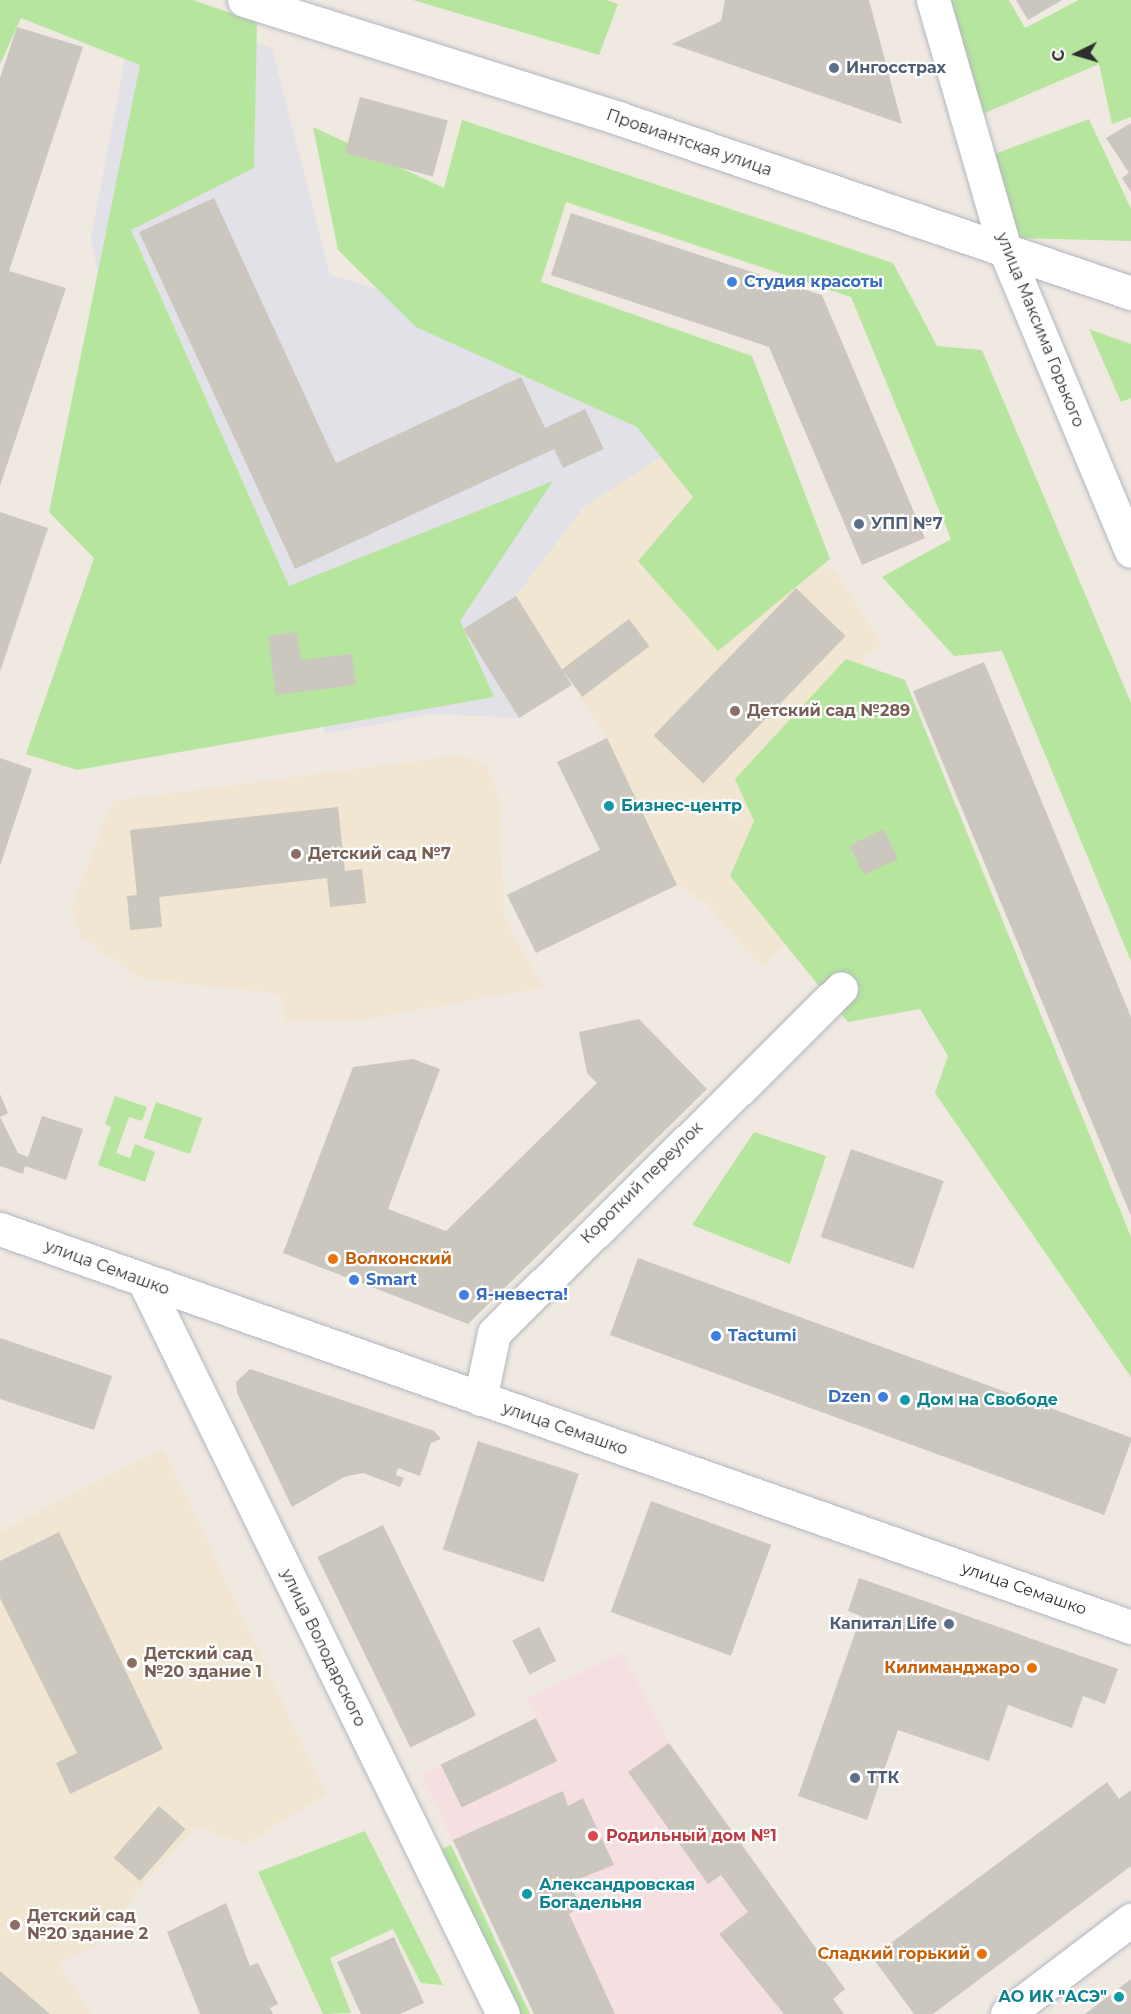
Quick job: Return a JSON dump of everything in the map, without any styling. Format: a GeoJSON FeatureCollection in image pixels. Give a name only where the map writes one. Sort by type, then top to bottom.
{"type":"FeatureCollection","features":[{"type":"Feature","properties":{"kind":"street","name":"Провиантская улица"},"geometry":{"type":"LineString","coordinates":[[244,0],[618,118],[1131,293]]}},
{"type":"Feature","properties":{"kind":"street","name":"улица Максима Горького"},"geometry":{"type":"LineString","coordinates":[[933,0],[1005,250],[1131,551]]}},
{"type":"Feature","properties":{"kind":"street","name":"Короткий переулок"},"geometry":{"type":"LineString","coordinates":[[480,1399],[494,1333],[841,989]]}},
{"type":"Feature","properties":{"kind":"street","name":"улица Семашко"},"geometry":{"type":"LineString","coordinates":[[0,1229],[1131,1627]]}},
{"type":"Feature","properties":{"kind":"street","name":"улица Володарского"},"geometry":{"type":"LineString","coordinates":[[144,1281],[503,2014]]}},
{"type":"Feature","properties":{"kind":"street"},"geometry":{"type":"LineString","coordinates":[[1007,2014],[1131,1920]]}},
{"type":"Feature","properties":{"kind":"shaded area"},"geometry":{"type":"Polygon","coordinates":[[[135,6],[272,48],[330,275],[517,330],[642,417],[666,454],[584,507],[516,596],[572,685],[519,718],[432,714],[325,734],[319,690],[174,645],[91,238],[135,6]]]}},
{"type":"Feature","properties":{"kind":"shaded area","name":"Детский сад №289"},"geometry":{"type":"Polygon","coordinates":[[[666,454],[730,527],[835,571],[882,645],[862,658],[890,736],[850,880],[762,968],[704,901],[677,885],[607,738],[516,596],[584,507],[666,454]]]}},
{"type":"Feature","properties":{"kind":"shaded area","name":"Детский сад №7"},"geometry":{"type":"Polygon","coordinates":[[[462,755],[487,767],[499,800],[504,916],[543,988],[358,1020],[286,1022],[280,994],[142,979],[80,937],[72,907],[112,801],[462,755]]]}},
{"type":"Feature","properties":{"kind":"shaded area","name":"Детский сад №20 здание 1"},"geometry":{"type":"Polygon","coordinates":[[[164,1449],[326,1795],[245,1844],[198,1827],[133,1895],[111,1937],[59,1964],[91,2014],[0,2014],[0,1532],[164,1449]]]}},
{"type":"Feature","properties":{"kind":"shaded area","name":"Родильный дом №1"},"geometry":{"type":"Polygon","coordinates":[[[622,1653],[669,1743],[845,1989],[833,1999],[844,2014],[534,2014],[422,1775],[536,1719],[527,1699],[622,1653]]]}},
{"type":"Feature","properties":{"kind":"green space"},"geometry":{"type":"Polygon","coordinates":[[[0,0],[193,0],[257,22],[254,168],[131,230],[289,586],[553,481],[460,621],[494,697],[77,770],[26,754],[94,558],[49,512],[140,65],[21,18],[0,64],[0,0]]]}},
{"type":"Feature","properties":{"kind":"green space"},"geometry":{"type":"Polygon","coordinates":[[[413,0],[606,0],[618,4],[599,55],[413,0]]]}},
{"type":"Feature","properties":{"kind":"green space"},"geometry":{"type":"Polygon","coordinates":[[[948,0],[1009,0],[1025,28],[1079,0],[1131,0],[1131,117],[1112,124],[1099,64],[980,115],[948,0]]]}},
{"type":"Feature","properties":{"kind":"green space"},"geometry":{"type":"Polygon","coordinates":[[[1089,119],[1131,209],[1131,241],[1016,238],[989,156],[1089,119]]]}},
{"type":"Feature","properties":{"kind":"green space"},"geometry":{"type":"Polygon","coordinates":[[[462,120],[893,263],[937,346],[982,350],[1131,703],[1131,961],[1002,651],[954,656],[882,577],[951,539],[851,297],[566,202],[541,282],[752,356],[830,559],[718,651],[638,561],[693,497],[637,427],[416,327],[338,250],[313,127],[444,188],[462,120]]]}},
{"type":"Feature","properties":{"kind":"green space"},"geometry":{"type":"Polygon","coordinates":[[[1089,329],[1131,344],[1131,398],[1121,402],[1089,329]]]}},
{"type":"Feature","properties":{"kind":"green space"},"geometry":{"type":"Polygon","coordinates":[[[846,659],[905,680],[1131,1237],[1131,1377],[935,1093],[948,1056],[920,1009],[848,1022],[730,876],[754,821],[735,779],[846,659]]]}},
{"type":"Feature","properties":{"kind":"green space"},"geometry":{"type":"Polygon","coordinates":[[[115,1096],[147,1107],[142,1121],[129,1117],[116,1153],[130,1158],[135,1144],[155,1152],[145,1182],[98,1165],[111,1127],[105,1124],[115,1096]]]}},
{"type":"Feature","properties":{"kind":"green space"},"geometry":{"type":"Polygon","coordinates":[[[156,1102],[202,1118],[190,1154],[144,1138],[156,1102]]]}},
{"type":"Feature","properties":{"kind":"green space"},"geometry":{"type":"Polygon","coordinates":[[[754,1132],[826,1156],[790,1264],[692,1225],[754,1132]]]}},
{"type":"Feature","properties":{"kind":"green space"},"geometry":{"type":"Polygon","coordinates":[[[365,1831],[443,1985],[421,1983],[393,1929],[330,1958],[351,2013],[323,2014],[258,1872],[365,1831]]]}},
{"type":"Feature","properties":{"kind":"green space"},"geometry":{"type":"Polygon","coordinates":[[[451,1845],[530,2014],[511,2014],[436,1852],[451,1845]]]}},
{"type":"Feature","properties":{"kind":"building"},"geometry":{"type":"Polygon","coordinates":[[[725,0],[869,0],[902,124],[672,44],[721,21],[725,0]]]}},
{"type":"Feature","properties":{"kind":"building"},"geometry":{"type":"Polygon","coordinates":[[[1016,0],[1062,0],[1028,20],[1016,0]]]}},
{"type":"Feature","properties":{"kind":"building"},"geometry":{"type":"Polygon","coordinates":[[[17,27],[83,47],[9,271],[66,288],[0,486],[0,78],[17,27]]]}},
{"type":"Feature","properties":{"kind":"building"},"geometry":{"type":"Polygon","coordinates":[[[360,97],[448,121],[433,177],[345,153],[360,97]]]}},
{"type":"Feature","properties":{"kind":"building"},"geometry":{"type":"Polygon","coordinates":[[[1131,123],[1131,192],[1122,178],[1129,173],[1106,138],[1131,123]]]}},
{"type":"Feature","properties":{"kind":"building"},"geometry":{"type":"Polygon","coordinates":[[[214,198],[336,463],[521,377],[545,428],[585,409],[604,449],[563,468],[554,449],[295,569],[139,232],[214,198]]]}},
{"type":"Feature","properties":{"kind":"building"},"geometry":{"type":"Polygon","coordinates":[[[571,213],[822,295],[925,538],[862,565],[769,347],[551,275],[571,213]]]}},
{"type":"Feature","properties":{"kind":"building"},"geometry":{"type":"Polygon","coordinates":[[[0,512],[48,528],[0,672],[0,512]]]}},
{"type":"Feature","properties":{"kind":"building"},"geometry":{"type":"Polygon","coordinates":[[[796,588],[846,636],[703,783],[654,735],[796,588]]]}},
{"type":"Feature","properties":{"kind":"building"},"geometry":{"type":"Polygon","coordinates":[[[516,596],[572,685],[519,718],[463,629],[516,596]]]}},
{"type":"Feature","properties":{"kind":"building"},"geometry":{"type":"Polygon","coordinates":[[[629,619],[649,646],[582,697],[562,670],[629,619]]]}},
{"type":"Feature","properties":{"kind":"building"},"geometry":{"type":"Polygon","coordinates":[[[297,632],[301,660],[352,654],[356,685],[276,695],[268,636],[297,632]]]}},
{"type":"Feature","properties":{"kind":"building"},"geometry":{"type":"Polygon","coordinates":[[[984,662],[1131,1017],[1131,1216],[913,691],[984,662]]]}},
{"type":"Feature","properties":{"kind":"building","name":"Бизнес-центр"},"geometry":{"type":"Polygon","coordinates":[[[607,738],[677,885],[536,953],[507,895],[600,850],[557,762],[607,738]]]}},
{"type":"Feature","properties":{"kind":"building"},"geometry":{"type":"Polygon","coordinates":[[[0,758],[32,769],[0,866],[0,758]]]}},
{"type":"Feature","properties":{"kind":"building"},"geometry":{"type":"Polygon","coordinates":[[[338,807],[345,871],[362,869],[366,903],[330,907],[327,878],[159,897],[162,927],[130,930],[127,896],[137,895],[130,830],[338,807]]]}},
{"type":"Feature","properties":{"kind":"building"},"geometry":{"type":"Polygon","coordinates":[[[884,829],[898,859],[864,875],[850,845],[884,829]]]}},
{"type":"Feature","properties":{"kind":"building"},"geometry":{"type":"Polygon","coordinates":[[[639,1019],[707,1089],[468,1324],[283,1253],[353,1067],[413,1059],[440,1069],[388,1209],[446,1231],[597,1083],[587,1073],[579,1032],[639,1019]]]}},
{"type":"Feature","properties":{"kind":"building"},"geometry":{"type":"Polygon","coordinates":[[[0,1094],[8,1113],[0,1117],[0,1094]]]}},
{"type":"Feature","properties":{"kind":"building"},"geometry":{"type":"Polygon","coordinates":[[[42,1116],[83,1129],[66,1180],[25,1166],[23,1174],[0,1166],[0,1117],[18,1153],[28,1157],[42,1116]]]}},
{"type":"Feature","properties":{"kind":"building"},"geometry":{"type":"Polygon","coordinates":[[[851,1149],[944,1181],[913,1269],[821,1237],[851,1149]]]}},
{"type":"Feature","properties":{"kind":"building","name":"Дом на Свободе"},"geometry":{"type":"Polygon","coordinates":[[[638,1258],[1131,1437],[1104,1515],[610,1335],[638,1258]]]}},
{"type":"Feature","properties":{"kind":"building"},"geometry":{"type":"Polygon","coordinates":[[[0,1338],[112,1376],[94,1430],[0,1399],[0,1338]]]}},
{"type":"Feature","properties":{"kind":"building"},"geometry":{"type":"Polygon","coordinates":[[[250,1369],[434,1431],[441,1439],[431,1443],[420,1476],[398,1468],[396,1475],[404,1478],[400,1487],[363,1473],[344,1477],[292,1507],[237,1393],[236,1382],[250,1369]]]}},
{"type":"Feature","properties":{"kind":"building"},"geometry":{"type":"Polygon","coordinates":[[[478,1441],[579,1474],[544,1582],[443,1549],[478,1441]]]}},
{"type":"Feature","properties":{"kind":"building"},"geometry":{"type":"Polygon","coordinates":[[[651,1501],[771,1545],[731,1656],[611,1612],[651,1501]]]}},
{"type":"Feature","properties":{"kind":"building"},"geometry":{"type":"Polygon","coordinates":[[[383,1525],[476,1716],[410,1748],[317,1557],[383,1525]]]}},
{"type":"Feature","properties":{"kind":"building"},"geometry":{"type":"Polygon","coordinates":[[[59,1532],[163,1749],[70,1794],[56,1763],[77,1753],[0,1598],[0,1561],[59,1532]]]}},
{"type":"Feature","properties":{"kind":"building"},"geometry":{"type":"Polygon","coordinates":[[[859,1578],[1118,1669],[1105,1704],[1083,1696],[1072,1728],[1008,1705],[989,1761],[898,1730],[867,1820],[798,1796],[861,1616],[848,1611],[859,1578]]]}},
{"type":"Feature","properties":{"kind":"building"},"geometry":{"type":"Polygon","coordinates":[[[539,1627],[556,1661],[530,1674],[512,1641],[539,1627]]]}},
{"type":"Feature","properties":{"kind":"building"},"geometry":{"type":"Polygon","coordinates":[[[536,1718],[557,1761],[462,1808],[441,1764],[536,1718]]]}},
{"type":"Feature","properties":{"kind":"building"},"geometry":{"type":"Polygon","coordinates":[[[669,1743],[845,1989],[833,1999],[844,2014],[784,2014],[719,1934],[748,1912],[721,1875],[708,1884],[628,1772],[669,1743]]]}},
{"type":"Feature","properties":{"kind":"building"},"geometry":{"type":"Polygon","coordinates":[[[1107,1782],[1119,1799],[1131,1790],[1131,1866],[933,2014],[914,2014],[872,1957],[1107,1782]]]}},
{"type":"Feature","properties":{"kind":"building","name":"Александровская Богадельня"},"geometry":{"type":"Polygon","coordinates":[[[563,1791],[568,1806],[583,1798],[614,1865],[569,1883],[581,1906],[569,1914],[615,2014],[534,2014],[453,1840],[563,1791]]]}},
{"type":"Feature","properties":{"kind":"building"},"geometry":{"type":"Polygon","coordinates":[[[159,1806],[185,1829],[140,1881],[114,1858],[159,1806]]]}},
{"type":"Feature","properties":{"kind":"building"},"geometry":{"type":"Polygon","coordinates":[[[226,1903],[250,1966],[258,1963],[278,2004],[270,2008],[273,2014],[200,2014],[167,1932],[226,1903]]]}},
{"type":"Feature","properties":{"kind":"building"},"geometry":{"type":"Polygon","coordinates":[[[394,1937],[424,2003],[400,2014],[361,2014],[337,1962],[394,1937]]]}},
{"type":"Feature","properties":{"kind":"building"},"geometry":{"type":"Polygon","coordinates":[[[0,1971],[50,2014],[0,2014],[0,1971]]]}},
{"type":"Feature","properties":{"kind":"building","name":"АО ИК \"АСЭ\""},"geometry":{"type":"Polygon","coordinates":[[[1131,1979],[1131,2014],[1085,2014],[1131,1979]]]}},
{"type":"Feature","properties":{"kind":"place","name":"Ингосстрах"},"geometry":{"type":"Point","coordinates":[834,68]}},
{"type":"Feature","properties":{"kind":"place","name":"Студия красоты"},"geometry":{"type":"Point","coordinates":[732,282]}},
{"type":"Feature","properties":{"kind":"place","name":"УПП №7"},"geometry":{"type":"Point","coordinates":[859,524]}},
{"type":"Feature","properties":{"kind":"place","name":"Детский сад №289"},"geometry":{"type":"Point","coordinates":[735,711]}},
{"type":"Feature","properties":{"kind":"place","name":"Бизнес-центр"},"geometry":{"type":"Point","coordinates":[609,806]}},
{"type":"Feature","properties":{"kind":"place","name":"Детский сад №7"},"geometry":{"type":"Point","coordinates":[296,854]}},
{"type":"Feature","properties":{"kind":"place","name":"Волконский"},"geometry":{"type":"Point","coordinates":[333,1259]}},
{"type":"Feature","properties":{"kind":"place","name":"Smart"},"geometry":{"type":"Point","coordinates":[354,1280]}},
{"type":"Feature","properties":{"kind":"place","name":"Я-невеста!"},"geometry":{"type":"Point","coordinates":[464,1295]}},
{"type":"Feature","properties":{"kind":"place","name":"Tactumi"},"geometry":{"type":"Point","coordinates":[716,1336]}},
{"type":"Feature","properties":{"kind":"place","name":"Dzen"},"geometry":{"type":"Point","coordinates":[883,1397]}},
{"type":"Feature","properties":{"kind":"place","name":"Дом на Свободе"},"geometry":{"type":"Point","coordinates":[905,1400]}},
{"type":"Feature","properties":{"kind":"place","name":"Капитал Life"},"geometry":{"type":"Point","coordinates":[949,1624]}},
{"type":"Feature","properties":{"kind":"place","name":"Детский сад №20 здание 1"},"geometry":{"type":"Point","coordinates":[132,1663]}},
{"type":"Feature","properties":{"kind":"place","name":"Килиманджаро"},"geometry":{"type":"Point","coordinates":[1032,1668]}},
{"type":"Feature","properties":{"kind":"place","name":"ТТК"},"geometry":{"type":"Point","coordinates":[855,1778]}},
{"type":"Feature","properties":{"kind":"place","name":"Родильный дом №1"},"geometry":{"type":"Point","coordinates":[593,1836]}},
{"type":"Feature","properties":{"kind":"place","name":"Александровская Богадельня"},"geometry":{"type":"Point","coordinates":[527,1894]}},
{"type":"Feature","properties":{"kind":"place","name":"Детский сад №20 здание 2"},"geometry":{"type":"Point","coordinates":[15,1925]}},
{"type":"Feature","properties":{"kind":"place","name":"Сладкий горький"},"geometry":{"type":"Point","coordinates":[982,1954]}},
{"type":"Feature","properties":{"kind":"place","name":"АО ИК \"АСЭ\""},"geometry":{"type":"Point","coordinates":[1119,1997]}}]}
